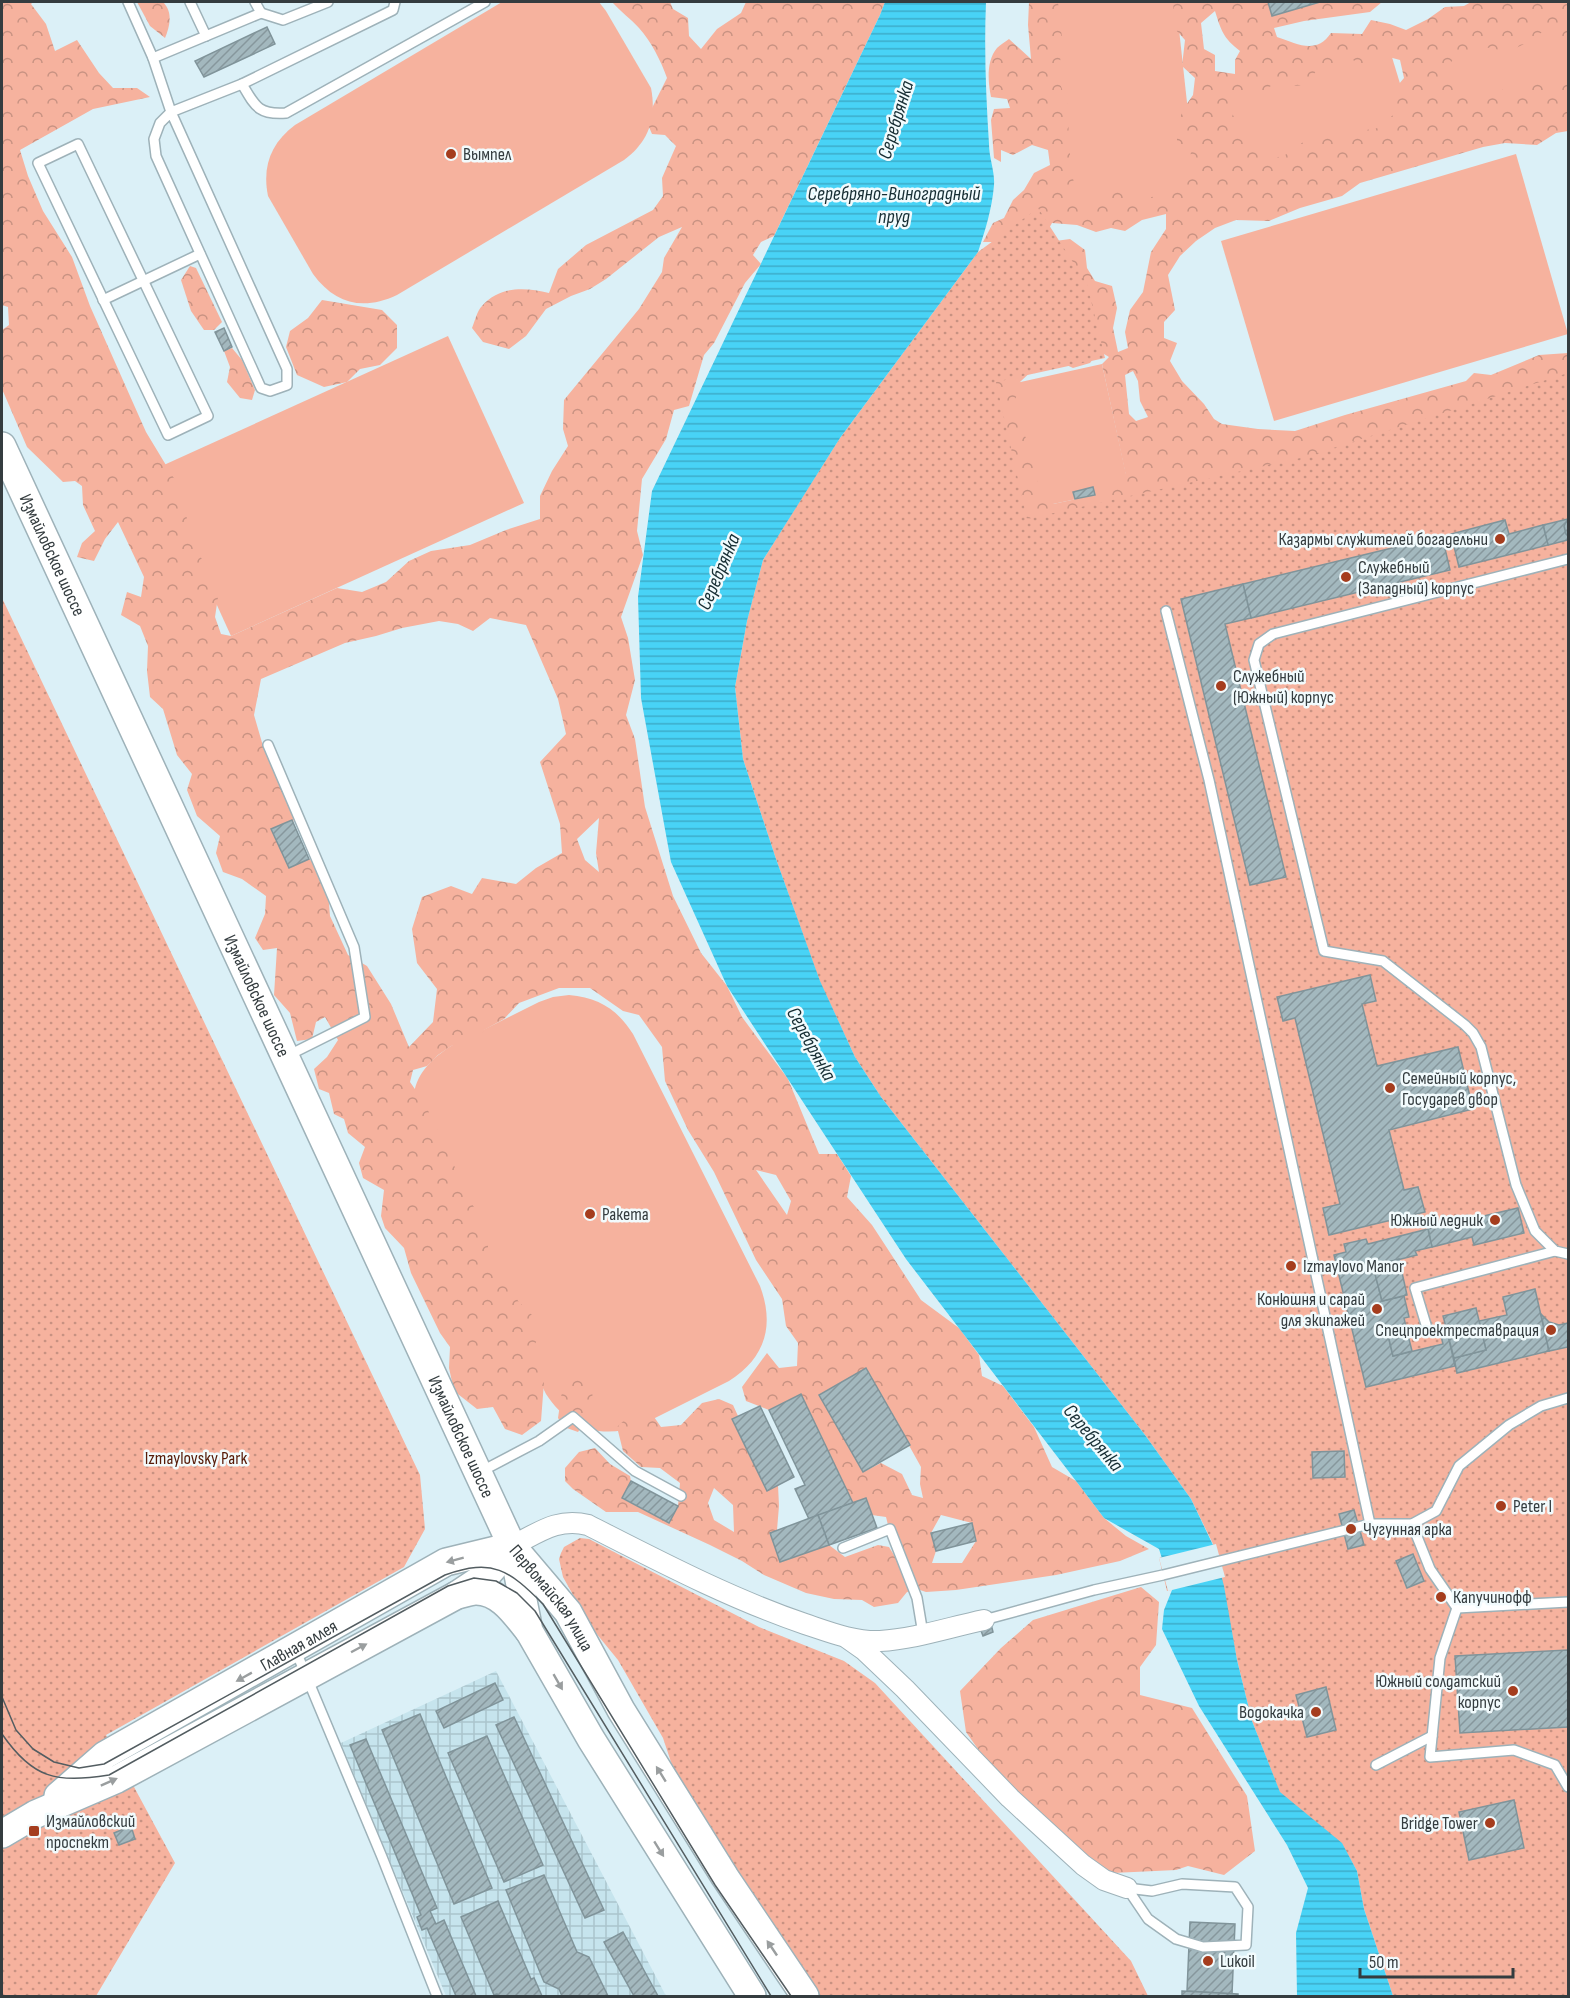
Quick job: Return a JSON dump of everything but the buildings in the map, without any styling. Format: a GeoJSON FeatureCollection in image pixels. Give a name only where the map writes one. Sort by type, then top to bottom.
{"type":"FeatureCollection","features":[{"type":"Feature","properties":{"kind":"main road","name":"Измайловское шоссе"},"geometry":{"type":"LineString","coordinates":[[2,446],[512,1546]]}},
{"type":"Feature","properties":{"kind":"main road","name":"Главная аллея"},"geometry":{"type":"LineString","coordinates":[[2,1834],[36,1814],[117,1779],[457,1595],[487,1575],[512,1546]]}},
{"type":"Feature","properties":{"kind":"main road","name":"Главная аллея"},"geometry":{"type":"LineString","coordinates":[[36,1814],[105,1755],[446,1562],[512,1546]]}},
{"type":"Feature","properties":{"kind":"main road","name":"Первомайская улица"},"geometry":{"type":"LineString","coordinates":[[512,1546],[529,1631],[591,1739],[752,1996]]}},
{"type":"Feature","properties":{"kind":"main road","name":"Первомайская улица"},"geometry":{"type":"LineString","coordinates":[[512,1546],[568,1612],[626,1719],[725,1877],[805,1996]]}},
{"type":"Feature","properties":{"kind":"main road","name":"Главная аллея"},"geometry":{"type":"LineString","coordinates":[[457,1595],[477,1591],[499,1599],[529,1631]]}},
{"type":"Feature","properties":{"kind":"street"},"geometry":{"type":"LineString","coordinates":[[512,1546],[561,1523],[575,1522],[588,1525],[753,1605],[847,1638],[879,1641],[984,1620]]}},
{"type":"Feature","properties":{"kind":"street"},"geometry":{"type":"LineString","coordinates":[[847,1638],[864,1650],[1010,1798],[1083,1865],[1104,1880],[1127,1888]]}},
{"type":"Feature","properties":{"kind":"lane"},"geometry":{"type":"LineString","coordinates":[[128,2],[153,58],[171,112],[287,369],[287,385],[270,391],[261,388],[156,156],[154,139],[160,123],[171,112],[242,84],[393,10],[395,2]]}},
{"type":"Feature","properties":{"kind":"lane"},"geometry":{"type":"LineString","coordinates":[[190,2],[206,36]]}},
{"type":"Feature","properties":{"kind":"lane"},"geometry":{"type":"LineString","coordinates":[[255,2],[261,13]]}},
{"type":"Feature","properties":{"kind":"lane"},"geometry":{"type":"LineString","coordinates":[[153,58],[261,13],[283,20],[328,2]]}},
{"type":"Feature","properties":{"kind":"lane"},"geometry":{"type":"LineString","coordinates":[[242,84],[254,105],[270,114],[286,113],[485,2]]}},
{"type":"Feature","properties":{"kind":"lane"},"geometry":{"type":"LineString","coordinates":[[78,144],[208,416],[168,435],[103,300],[38,163],[78,144]]}},
{"type":"Feature","properties":{"kind":"lane"},"geometry":{"type":"LineString","coordinates":[[103,300],[200,254]]}},
{"type":"Feature","properties":{"kind":"lane"},"geometry":{"type":"LineString","coordinates":[[1555,1251],[1535,1231],[1516,1185],[1481,1047],[1473,1034],[1465,1025],[1383,961],[1324,951],[1254,660],[1259,644],[1273,634],[1569,560]]}},
{"type":"Feature","properties":{"kind":"lane"},"geometry":{"type":"LineString","coordinates":[[1166,611],[1209,780],[1370,1524]]}},
{"type":"Feature","properties":{"kind":"lane"},"geometry":{"type":"LineString","coordinates":[[268,745],[354,947],[365,1017],[285,1057]]}},
{"type":"Feature","properties":{"kind":"lane"},"geometry":{"type":"LineString","coordinates":[[1426,1328],[1415,1288],[1555,1251],[1569,1254]]}},
{"type":"Feature","properties":{"kind":"lane"},"geometry":{"type":"LineString","coordinates":[[984,1620],[1094,1590],[1370,1524],[1412,1524],[1436,1511],[1459,1466],[1509,1425],[1541,1406],[1569,1398]]}},
{"type":"Feature","properties":{"kind":"lane"},"geometry":{"type":"LineString","coordinates":[[477,1473],[539,1442],[573,1417],[635,1471],[681,1496]]}},
{"type":"Feature","properties":{"kind":"lane"},"geometry":{"type":"LineString","coordinates":[[1412,1524],[1430,1569],[1457,1608]]}},
{"type":"Feature","properties":{"kind":"lane"},"geometry":{"type":"LineString","coordinates":[[843,1548],[890,1529],[917,1598],[923,1634]]}},
{"type":"Feature","properties":{"kind":"lane"},"geometry":{"type":"LineString","coordinates":[[1457,1608],[1569,1602]]}},
{"type":"Feature","properties":{"kind":"lane"},"geometry":{"type":"LineString","coordinates":[[1457,1608],[1440,1658],[1430,1757],[1514,1750],[1556,1765],[1569,1787]]}},
{"type":"Feature","properties":{"kind":"lane"},"geometry":{"type":"LineString","coordinates":[[295,1648],[437,1996]]}},
{"type":"Feature","properties":{"kind":"lane"},"geometry":{"type":"LineString","coordinates":[[1376,1765],[1432,1737]]}},
{"type":"Feature","properties":{"kind":"lane"},"geometry":{"type":"LineString","coordinates":[[1182,1884],[1235,1887],[1248,1907],[1246,1946],[1203,1947],[1176,1939],[1148,1919],[1127,1888],[1152,1891],[1182,1884]]}},
{"type":"Feature","properties":{"kind":"shaded area"},"geometry":{"type":"Polygon","coordinates":[[[496,1671],[666,1996],[446,1996],[341,1743],[496,1671]]]}},
{"type":"Feature","properties":{"kind":"green space"},"geometry":{"type":"Polygon","coordinates":[[[2,2],[33,2],[31,4],[46,24],[55,51],[77,40],[99,73],[113,88],[137,88],[150,97],[93,109],[20,150],[43,211],[72,257],[90,306],[146,432],[175,480],[194,541],[218,597],[215,617],[221,634],[231,636],[337,588],[362,592],[386,582],[409,561],[431,551],[470,545],[540,519],[540,496],[568,446],[563,429],[564,400],[639,309],[662,272],[664,258],[682,227],[659,237],[590,289],[546,309],[526,336],[509,349],[483,342],[472,328],[480,308],[496,295],[522,289],[549,293],[558,269],[586,245],[653,210],[663,196],[662,178],[676,146],[665,135],[652,134],[646,120],[667,78],[648,39],[612,2],[670,2],[673,9],[688,18],[689,36],[701,49],[717,29],[741,13],[746,2],[885,2],[774,236],[761,242],[753,255],[761,264],[745,283],[714,343],[704,355],[689,406],[674,410],[666,439],[642,479],[637,531],[643,555],[621,617],[628,638],[635,680],[626,715],[635,739],[645,807],[673,896],[701,953],[727,986],[742,1017],[788,1079],[819,1154],[837,1154],[851,1176],[847,1197],[872,1225],[921,1300],[959,1328],[979,1355],[982,1376],[1003,1386],[1034,1427],[1052,1467],[1076,1481],[1104,1518],[1126,1536],[1149,1549],[1120,1561],[1056,1575],[956,1590],[907,1592],[898,1603],[874,1607],[862,1600],[834,1599],[806,1593],[764,1575],[710,1545],[638,1512],[606,1512],[565,1481],[565,1468],[579,1452],[595,1448],[610,1464],[630,1476],[631,1481],[623,1499],[669,1523],[678,1506],[680,1483],[660,1468],[641,1467],[623,1451],[617,1427],[632,1413],[652,1414],[661,1427],[681,1425],[702,1403],[719,1399],[733,1405],[738,1416],[733,1419],[778,1485],[777,1530],[770,1533],[780,1562],[829,1545],[845,1557],[878,1545],[889,1547],[897,1560],[886,1517],[872,1515],[853,1503],[801,1394],[769,1410],[746,1401],[742,1387],[767,1353],[779,1368],[797,1366],[798,1343],[786,1326],[782,1299],[756,1260],[714,1172],[688,1130],[665,1081],[662,1047],[639,1015],[623,1011],[590,988],[559,988],[519,1003],[504,1019],[484,1030],[477,1040],[451,1046],[427,1066],[413,1070],[410,1082],[424,1102],[488,1237],[488,1253],[497,1267],[507,1275],[518,1301],[533,1316],[541,1332],[535,1344],[544,1382],[541,1421],[522,1435],[505,1429],[493,1407],[477,1409],[454,1391],[449,1368],[450,1347],[440,1333],[411,1273],[404,1248],[385,1228],[381,1216],[384,1190],[363,1178],[359,1163],[365,1147],[348,1133],[344,1119],[334,1114],[329,1093],[319,1089],[314,1069],[327,1057],[338,1040],[325,1017],[316,1022],[312,1039],[297,1041],[290,1013],[274,995],[277,948],[263,950],[255,938],[265,914],[266,896],[242,879],[223,872],[216,853],[220,836],[197,816],[187,790],[192,774],[177,755],[163,709],[150,697],[147,671],[148,646],[140,626],[121,615],[127,592],[141,597],[144,577],[118,522],[105,539],[94,561],[77,557],[82,543],[95,531],[83,505],[82,486],[75,481],[63,482],[27,447],[2,389],[2,330],[9,325],[8,307],[2,305],[2,2]],[[490,618],[473,631],[458,624],[439,621],[345,643],[261,679],[254,715],[263,746],[294,818],[289,842],[315,864],[328,892],[330,916],[348,955],[367,966],[391,1004],[409,1047],[433,1022],[437,989],[417,963],[412,929],[422,897],[451,886],[472,894],[482,878],[516,884],[536,868],[562,853],[560,824],[540,762],[566,734],[558,699],[526,625],[490,618]],[[599,818],[577,839],[585,860],[599,872],[596,853],[599,818]],[[756,1170],[787,1215],[791,1201],[776,1175],[756,1170]],[[866,1368],[819,1395],[863,1472],[881,1463],[902,1474],[912,1495],[923,1498],[920,1484],[921,1467],[866,1368]],[[714,1488],[708,1503],[714,1520],[734,1532],[733,1505],[714,1488]],[[941,1515],[931,1533],[936,1551],[932,1563],[962,1563],[976,1541],[972,1523],[941,1515]]]}},
{"type":"Feature","properties":{"kind":"green space"},"geometry":{"type":"Polygon","coordinates":[[[137,2],[163,2],[170,19],[165,38],[150,26],[137,2]]]}},
{"type":"Feature","properties":{"kind":"green space","name":"Вымпел"},"geometry":{"type":"Polygon","coordinates":[[[502,2],[599,2],[651,88],[653,110],[645,137],[624,160],[397,295],[373,303],[350,302],[340,298],[313,274],[268,196],[266,175],[274,147],[295,125],[502,2]]]}},
{"type":"Feature","properties":{"kind":"green space"},"geometry":{"type":"Polygon","coordinates":[[[1029,2],[1058,2],[1063,47],[1057,75],[1068,106],[1069,147],[1076,200],[1086,207],[1101,201],[1112,188],[1127,191],[1137,201],[1159,195],[1167,185],[1185,186],[1191,152],[1177,142],[1177,125],[1184,108],[1193,95],[1195,78],[1182,66],[1185,40],[1175,29],[1173,2],[1268,2],[1272,16],[1320,2],[1382,2],[1370,12],[1304,21],[1274,28],[1277,37],[1299,45],[1313,46],[1325,40],[1331,33],[1362,34],[1371,20],[1406,30],[1445,7],[1464,6],[1471,2],[1568,2],[1568,63],[1565,41],[1549,27],[1530,41],[1508,52],[1480,46],[1465,62],[1454,59],[1449,64],[1456,93],[1481,98],[1496,88],[1514,93],[1538,79],[1556,79],[1568,67],[1568,131],[1556,133],[1537,145],[1505,143],[1483,147],[1360,183],[1342,196],[1300,208],[1269,221],[1236,220],[1215,228],[1180,256],[1168,275],[1175,310],[1164,322],[1164,338],[1177,343],[1170,361],[1182,381],[1204,404],[1214,419],[1222,424],[1258,429],[1295,431],[1466,381],[1474,373],[1491,375],[1539,355],[1568,353],[1568,394],[766,705],[995,242],[983,242],[993,223],[1004,218],[1013,200],[1024,190],[1034,173],[1050,165],[1048,150],[1032,145],[1013,155],[1001,150],[1001,162],[994,158],[991,120],[994,109],[1010,108],[1007,99],[991,97],[989,65],[993,53],[1009,39],[1031,59],[1028,25],[1029,2]],[[1215,11],[1201,23],[1204,49],[1215,55],[1215,71],[1235,74],[1235,60],[1240,51],[1223,33],[1215,11]],[[1385,56],[1378,67],[1368,69],[1353,60],[1317,69],[1308,85],[1291,86],[1277,81],[1258,96],[1242,95],[1230,109],[1235,119],[1227,133],[1243,138],[1259,151],[1262,162],[1285,155],[1306,140],[1378,128],[1393,115],[1393,91],[1404,78],[1400,60],[1385,56]],[[1166,214],[1142,220],[1125,231],[1111,228],[1096,232],[1077,225],[1052,223],[1041,243],[1070,239],[1085,250],[1087,268],[1095,281],[1112,286],[1117,308],[1113,328],[1118,352],[1128,348],[1125,332],[1130,310],[1143,292],[1151,252],[1166,229],[1166,214]],[[1099,351],[1090,363],[1073,368],[1060,362],[1037,366],[1020,382],[1014,405],[1021,429],[1034,452],[1034,468],[1041,497],[1053,504],[1095,495],[1126,476],[1102,364],[1109,357],[1099,351]],[[1133,371],[1125,375],[1129,414],[1136,421],[1148,417],[1140,401],[1138,381],[1133,371]]]}},
{"type":"Feature","properties":{"kind":"green space"},"geometry":{"type":"Polygon","coordinates":[[[1044,2],[1176,2],[1198,203],[1067,217],[1044,2]]]}},
{"type":"Feature","properties":{"kind":"green space"},"geometry":{"type":"Polygon","coordinates":[[[1563,8],[1568,26],[1568,83],[1457,118],[1435,48],[1563,8]]]}},
{"type":"Feature","properties":{"kind":"green space"},"geometry":{"type":"Polygon","coordinates":[[[1388,44],[1412,123],[1235,176],[1211,97],[1388,44]]]}},
{"type":"Feature","properties":{"kind":"green space"},"geometry":{"type":"Polygon","coordinates":[[[1516,154],[1568,334],[1274,421],[1221,241],[1516,154]]]}},
{"type":"Feature","properties":{"kind":"green space","name":"Izmaylovo Manor"},"geometry":{"type":"Polygon","coordinates":[[[1038,208],[1087,284],[1105,358],[996,382],[1027,519],[1305,457],[1568,373],[1568,1996],[1393,1996],[1364,1909],[1357,1871],[1342,1844],[1280,1793],[1252,1721],[1221,1578],[1167,1591],[1159,1558],[1213,1544],[1191,1499],[1145,1435],[881,1097],[855,1057],[820,982],[743,759],[735,687],[747,621],[763,560],[840,438],[978,252],[1038,208]]]}},
{"type":"Feature","properties":{"kind":"green space"},"geometry":{"type":"Polygon","coordinates":[[[190,266],[196,268],[222,322],[214,330],[204,330],[191,311],[181,280],[190,266]]]}},
{"type":"Feature","properties":{"kind":"green space"},"geometry":{"type":"Polygon","coordinates":[[[322,300],[382,310],[397,325],[397,348],[380,365],[360,369],[347,382],[324,387],[297,375],[286,347],[290,331],[308,318],[322,300]]]}},
{"type":"Feature","properties":{"kind":"green space"},"geometry":{"type":"Polygon","coordinates":[[[448,336],[524,503],[231,636],[155,469],[448,336]]]}},
{"type":"Feature","properties":{"kind":"green space"},"geometry":{"type":"Polygon","coordinates":[[[232,348],[242,360],[255,390],[252,400],[240,398],[227,382],[230,367],[224,351],[232,348]]]}},
{"type":"Feature","properties":{"kind":"green space"},"geometry":{"type":"Polygon","coordinates":[[[1102,364],[1129,488],[1034,508],[1007,385],[1102,364]]]}},
{"type":"Feature","properties":{"kind":"green space","name":"Izmaylovsky Park"},"geometry":{"type":"Polygon","coordinates":[[[2,598],[420,1475],[425,1529],[404,1567],[106,1735],[175,1863],[96,1996],[2,1996],[2,598]]]}},
{"type":"Feature","properties":{"kind":"green space","name":"Ракета"},"geometry":{"type":"Polygon","coordinates":[[[569,995],[589,999],[606,1006],[614,1011],[633,1034],[760,1286],[767,1314],[764,1340],[759,1351],[741,1372],[729,1381],[641,1425],[613,1431],[599,1431],[576,1423],[565,1416],[546,1394],[420,1141],[414,1105],[414,1094],[419,1079],[427,1066],[445,1050],[539,1002],[569,995]]]}},
{"type":"Feature","properties":{"kind":"green space"},"geometry":{"type":"Polygon","coordinates":[[[590,1376],[592,1406],[578,1432],[564,1427],[558,1418],[562,1391],[571,1378],[590,1376]]]}},
{"type":"Feature","properties":{"kind":"green space"},"geometry":{"type":"Polygon","coordinates":[[[580,1538],[589,1539],[759,1627],[844,1661],[875,1683],[1131,1961],[1148,1996],[818,1996],[677,1780],[663,1738],[618,1660],[591,1627],[563,1577],[559,1559],[561,1553],[564,1547],[580,1538]]]}},
{"type":"Feature","properties":{"kind":"green space"},"geometry":{"type":"Polygon","coordinates":[[[1141,1587],[1159,1602],[1156,1645],[1140,1667],[1140,1695],[1192,1708],[1247,1796],[1255,1851],[1224,1875],[1188,1866],[1176,1870],[1113,1873],[1070,1846],[992,1769],[966,1732],[960,1691],[1001,1648],[1033,1620],[1141,1587]]]}},
{"type":"Feature","properties":{"kind":"water","name":"Серебряно-Виноградный пруд"},"geometry":{"type":"Polygon","coordinates":[[[885,2],[986,2],[987,109],[989,149],[994,180],[992,203],[978,252],[840,438],[763,560],[747,621],[735,687],[743,759],[820,981],[855,1057],[881,1097],[1145,1435],[1191,1499],[1213,1545],[1224,1586],[1237,1660],[1252,1721],[1280,1792],[1342,1843],[1357,1871],[1364,1909],[1393,1996],[1297,1996],[1296,1933],[1308,1888],[1287,1845],[1199,1706],[1162,1629],[1164,1610],[1172,1590],[1159,1549],[1104,1518],[906,1259],[727,986],[671,862],[641,698],[638,597],[652,491],[885,2]]]}},
{"type":"Feature","properties":{"kind":"pier"},"geometry":{"type":"Polygon","coordinates":[[[1216,1544],[1225,1577],[1168,1591],[1159,1558],[1216,1544]]]}},
{"type":"Feature","properties":{"kind":"tram line"},"geometry":{"type":"LineString","coordinates":[[2,1697],[16,1730],[33,1749],[54,1762],[79,1768],[104,1764],[445,1575],[476,1568],[499,1570],[510,1575],[543,1604],[715,1885],[791,1996]]}},
{"type":"Feature","properties":{"kind":"tram line"},"geometry":{"type":"LineString","coordinates":[[2,1734],[24,1761],[47,1774],[74,1778],[109,1775],[448,1586],[474,1578],[496,1581],[517,1593],[535,1611],[771,1996]]}},
{"type":"Feature","properties":{"kind":"place","name":"Вымпел"},"geometry":{"type":"Point","coordinates":[451,154]}},
{"type":"Feature","properties":{"kind":"place","name":"Казармы служителей богадельни"},"geometry":{"type":"Point","coordinates":[1500,539]}},
{"type":"Feature","properties":{"kind":"place","name":"Служебный (Западный) корпус"},"geometry":{"type":"Point","coordinates":[1346,577]}},
{"type":"Feature","properties":{"kind":"place","name":"Служебный (Южный) корпус"},"geometry":{"type":"Point","coordinates":[1221,686]}},
{"type":"Feature","properties":{"kind":"place","name":"Семейный корпус, Государев двор"},"geometry":{"type":"Point","coordinates":[1390,1088]}},
{"type":"Feature","properties":{"kind":"place","name":"Ракета"},"geometry":{"type":"Point","coordinates":[590,1214]}},
{"type":"Feature","properties":{"kind":"place","name":"Южный ледник"},"geometry":{"type":"Point","coordinates":[1495,1220]}},
{"type":"Feature","properties":{"kind":"place","name":"Izmaylovo Manor"},"geometry":{"type":"Point","coordinates":[1291,1266]}},
{"type":"Feature","properties":{"kind":"place","name":"Конюшня и сарай для экипажей"},"geometry":{"type":"Point","coordinates":[1377,1309]}},
{"type":"Feature","properties":{"kind":"place","name":"Спецпроектреставрация"},"geometry":{"type":"Point","coordinates":[1551,1330]}},
{"type":"Feature","properties":{"kind":"place","name":"Peter I"},"geometry":{"type":"Point","coordinates":[1501,1506]}},
{"type":"Feature","properties":{"kind":"place","name":"Чугунная арка"},"geometry":{"type":"Point","coordinates":[1351,1529]}},
{"type":"Feature","properties":{"kind":"place","name":"Капучинофф"},"geometry":{"type":"Point","coordinates":[1441,1597]}},
{"type":"Feature","properties":{"kind":"place","name":"Южный солдатский корпус"},"geometry":{"type":"Point","coordinates":[1513,1691]}},
{"type":"Feature","properties":{"kind":"place","name":"Водокачка"},"geometry":{"type":"Point","coordinates":[1316,1712]}},
{"type":"Feature","properties":{"kind":"place","name":"Bridge Tower"},"geometry":{"type":"Point","coordinates":[1490,1823]}},
{"type":"Feature","properties":{"kind":"place","name":"Измайловский проспект"},"geometry":{"type":"Point","coordinates":[34,1831]}},
{"type":"Feature","properties":{"kind":"place","name":"Lukoil"},"geometry":{"type":"Point","coordinates":[1208,1961]}},
{"type":"Feature","properties":{"kind":"water label","name":"Серебрянка"},"geometry":{"type":"Point","coordinates":[896,120]}},
{"type":"Feature","properties":{"kind":"water label","name":"Серебрянка"},"geometry":{"type":"Point","coordinates":[719,572]}},
{"type":"Feature","properties":{"kind":"water label","name":"Серебрянка"},"geometry":{"type":"Point","coordinates":[811,1044]}},
{"type":"Feature","properties":{"kind":"water label","name":"Серебрянка"},"geometry":{"type":"Point","coordinates":[1093,1438]}}]}
